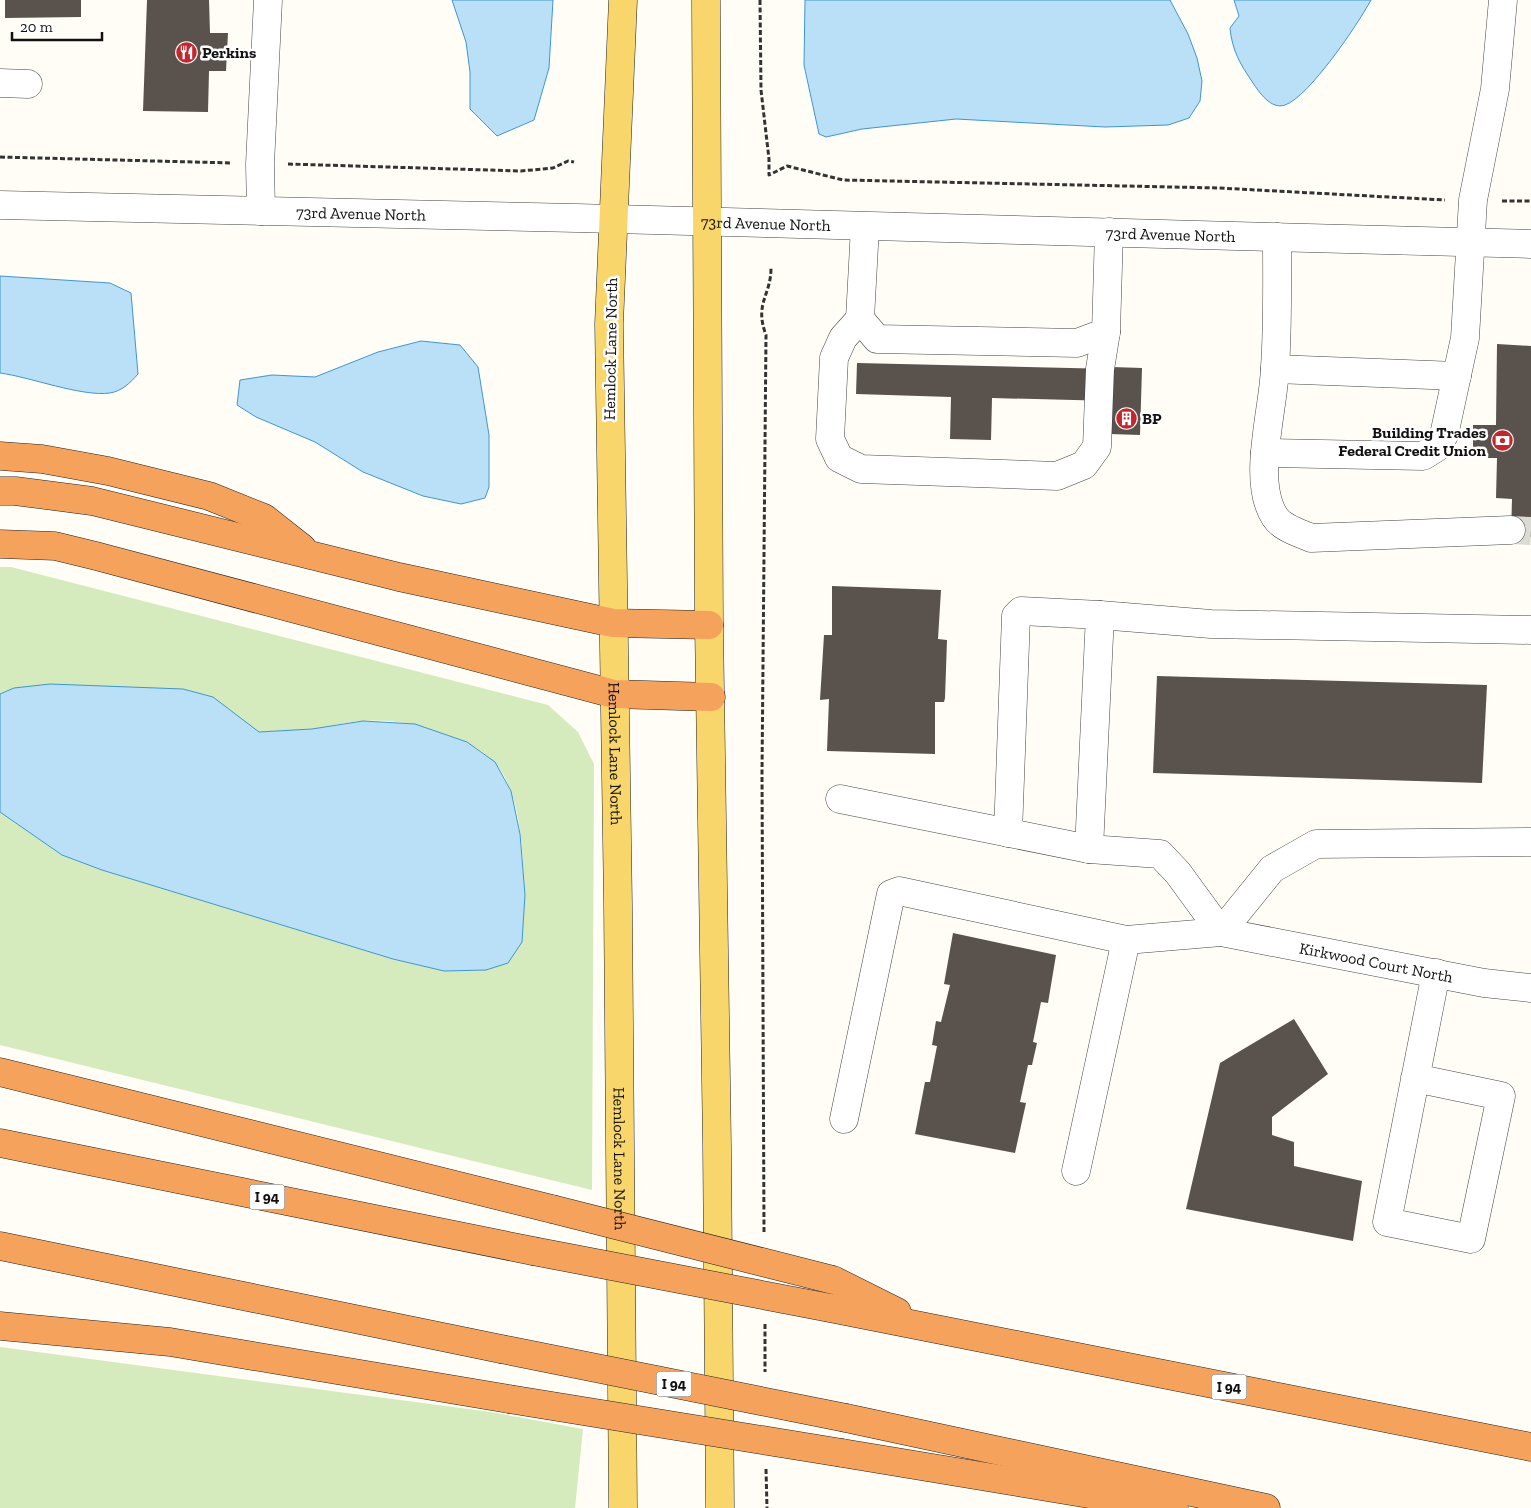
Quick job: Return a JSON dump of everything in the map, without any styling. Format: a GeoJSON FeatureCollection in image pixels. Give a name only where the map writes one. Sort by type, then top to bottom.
{"type":"FeatureCollection","features":[{"type":"Feature","properties":{"kind":"highway"},"geometry":{"type":"LineString","coordinates":[[0,456],[42,459],[108,471],[209,496],[264,518],[309,554]]}},
{"type":"Feature","properties":{"kind":"highway"},"geometry":{"type":"LineString","coordinates":[[0,491],[15,491],[92,501],[400,577],[612,623],[709,625]]}},
{"type":"Feature","properties":{"kind":"highway"},"geometry":{"type":"LineString","coordinates":[[0,544],[55,546],[96,556],[614,694],[711,696]]}},
{"type":"Feature","properties":{"kind":"highway"},"geometry":{"type":"LineString","coordinates":[[0,1072],[833,1280],[927,1328]]}},
{"type":"Feature","properties":{"kind":"highway","name":"I 94"},"geometry":{"type":"LineString","coordinates":[[0,1143],[1531,1447]]}},
{"type":"Feature","properties":{"kind":"highway","name":"I 94"},"geometry":{"type":"LineString","coordinates":[[0,1246],[846,1418],[1266,1508]]}},
{"type":"Feature","properties":{"kind":"highway"},"geometry":{"type":"LineString","coordinates":[[0,1326],[170,1342],[1174,1508]]}},
{"type":"Feature","properties":{"kind":"main road","name":"Hemlock Lane North"},"geometry":{"type":"LineString","coordinates":[[622,0],[609,324],[620,1110],[623,1508]]}},
{"type":"Feature","properties":{"kind":"main road"},"geometry":{"type":"LineString","coordinates":[[706,0],[709,625],[720,1508]]}},
{"type":"Feature","properties":{"kind":"street"},"geometry":{"type":"LineString","coordinates":[[261,211],[260,164],[268,0]]}},
{"type":"Feature","properties":{"kind":"street"},"geometry":{"type":"LineString","coordinates":[[1265,463],[1423,456],[1436,448],[1444,435],[1465,338],[1472,200],[1495,88],[1503,0]]}},
{"type":"Feature","properties":{"kind":"street"},"geometry":{"type":"LineString","coordinates":[[0,84],[28,84]]}},
{"type":"Feature","properties":{"kind":"street","name":"73rd Avenue North"},"geometry":{"type":"LineString","coordinates":[[0,205],[612,219],[1531,244]]}},
{"type":"Feature","properties":{"kind":"street"},"geometry":{"type":"LineString","coordinates":[[865,227],[860,319],[843,338],[834,358],[830,438],[839,458],[861,469],[1056,476],[1084,465],[1097,447],[1100,369],[1106,332],[1109,232]]}},
{"type":"Feature","properties":{"kind":"street"},"geometry":{"type":"LineString","coordinates":[[1277,237],[1276,369],[1265,463],[1266,494],[1276,518],[1291,529],[1311,538],[1511,530]]}},
{"type":"Feature","properties":{"kind":"street"},"geometry":{"type":"LineString","coordinates":[[860,319],[877,339],[1077,343],[1106,332]]}},
{"type":"Feature","properties":{"kind":"street"},"geometry":{"type":"LineString","coordinates":[[1276,369],[1458,376]]}},
{"type":"Feature","properties":{"kind":"street"},"geometry":{"type":"LineString","coordinates":[[1008,832],[1016,616],[1021,612],[1100,615],[1211,624],[1531,630]]}},
{"type":"Feature","properties":{"kind":"street"},"geometry":{"type":"LineString","coordinates":[[1089,849],[1100,615]]}},
{"type":"Feature","properties":{"kind":"street"},"geometry":{"type":"LineString","coordinates":[[840,799],[1089,849],[1160,854],[1178,873],[1221,932],[1272,869],[1316,844],[1531,842]]}},
{"type":"Feature","properties":{"kind":"street","name":"Kirkwood Court North"},"geometry":{"type":"LineString","coordinates":[[844,1119],[891,894],[898,891],[1126,940],[1221,932],[1484,983],[1531,988]]}},
{"type":"Feature","properties":{"kind":"street"},"geometry":{"type":"LineString","coordinates":[[1076,1171],[1126,940]]}},
{"type":"Feature","properties":{"kind":"street"},"geometry":{"type":"LineString","coordinates":[[1415,1078],[1501,1096],[1471,1238],[1387,1222],[1415,1078],[1436,973]]}},
{"type":"Feature","properties":{"kind":"path"},"geometry":{"type":"LineString","coordinates":[[760,0],[761,90],[769,175],[787,166],[843,180],[1219,188],[1531,201]]}},
{"type":"Feature","properties":{"kind":"path"},"geometry":{"type":"LineString","coordinates":[[764,1234],[762,772],[766,335],[761,323],[760,308],[771,282],[771,268]]}},
{"type":"Feature","properties":{"kind":"path"},"geometry":{"type":"LineString","coordinates":[[765,1321],[765,1378]]}},
{"type":"Feature","properties":{"kind":"path"},"geometry":{"type":"LineString","coordinates":[[766,1465],[767,1508]]}},
{"type":"Feature","properties":{"kind":"green space"},"geometry":{"type":"Polygon","coordinates":[[[0,567],[11,567],[548,705],[578,732],[594,764],[592,1190],[0,1045],[0,812],[62,855],[102,870],[393,959],[444,971],[486,970],[522,942],[524,899],[519,822],[513,798],[505,778],[494,762],[488,757],[476,748],[456,738],[412,725],[383,721],[353,722],[294,732],[267,733],[255,730],[239,719],[14,688],[0,694],[0,567]]]}},
{"type":"Feature","properties":{"kind":"green space"},"geometry":{"type":"Polygon","coordinates":[[[0,1347],[491,1412],[583,1429],[575,1508],[0,1508],[0,1347]]]}},
{"type":"Feature","properties":{"kind":"water"},"geometry":{"type":"Polygon","coordinates":[[[452,0],[553,0],[549,68],[534,120],[497,136],[470,109],[470,72],[466,42],[452,0]]]}},
{"type":"Feature","properties":{"kind":"water"},"geometry":{"type":"Polygon","coordinates":[[[805,0],[1170,0],[1188,34],[1197,58],[1202,81],[1200,101],[1189,118],[1168,125],[1105,127],[956,119],[862,129],[826,137],[819,134],[804,65],[805,0]]]}},
{"type":"Feature","properties":{"kind":"water"},"geometry":{"type":"Polygon","coordinates":[[[1234,0],[1371,0],[1344,42],[1307,89],[1295,99],[1280,106],[1270,103],[1262,95],[1237,57],[1230,28],[1239,16],[1234,0]]]}},
{"type":"Feature","properties":{"kind":"water"},"geometry":{"type":"Polygon","coordinates":[[[0,276],[110,283],[131,293],[138,374],[118,390],[110,393],[98,393],[85,392],[0,373],[0,276]]]}},
{"type":"Feature","properties":{"kind":"water"},"geometry":{"type":"Polygon","coordinates":[[[421,341],[460,345],[478,367],[489,435],[489,487],[485,498],[461,504],[423,496],[363,472],[315,442],[256,417],[237,405],[240,380],[272,375],[315,377],[378,352],[421,341]]]}},
{"type":"Feature","properties":{"kind":"water"},"geometry":{"type":"Polygon","coordinates":[[[50,684],[183,689],[213,697],[259,732],[312,729],[363,721],[415,724],[467,742],[495,762],[511,791],[520,834],[525,895],[522,942],[508,963],[486,970],[444,971],[393,959],[102,870],[62,855],[0,812],[0,694],[14,688],[50,684]]]}},
{"type":"Feature","properties":{"kind":"building"},"geometry":{"type":"Polygon","coordinates":[[[5,0],[81,0],[81,17],[5,18],[5,0]]]}},
{"type":"Feature","properties":{"kind":"building","name":"Perkins"},"geometry":{"type":"Polygon","coordinates":[[[147,0],[209,0],[210,33],[228,33],[226,71],[209,71],[208,112],[143,111],[147,0]]]}},
{"type":"Feature","properties":{"kind":"building","name":"Building Trades Federal Credit Union"},"geometry":{"type":"Polygon","coordinates":[[[1497,344],[1531,346],[1531,537],[1511,537],[1512,499],[1496,498],[1497,458],[1473,458],[1473,425],[1496,425],[1497,344]]]}},
{"type":"Feature","properties":{"kind":"building"},"geometry":{"type":"Polygon","coordinates":[[[857,363],[1113,369],[1112,367],[1142,368],[1140,435],[1110,434],[1112,401],[992,398],[991,440],[950,439],[951,397],[856,394],[857,363]]]}},
{"type":"Feature","properties":{"kind":"building"},"geometry":{"type":"Polygon","coordinates":[[[832,586],[941,590],[938,639],[947,640],[945,698],[944,702],[935,702],[935,754],[827,751],[829,699],[820,700],[824,635],[832,635],[832,586]]]}},
{"type":"Feature","properties":{"kind":"building"},"geometry":{"type":"Polygon","coordinates":[[[1157,676],[1487,685],[1482,783],[1153,773],[1157,676]]]}},
{"type":"Feature","properties":{"kind":"building"},"geometry":{"type":"Polygon","coordinates":[[[953,933],[1056,955],[1048,1003],[1041,1002],[1033,1042],[1037,1043],[1032,1065],[1028,1065],[1020,1102],[1026,1103],[1015,1153],[915,1134],[925,1082],[930,1082],[937,1046],[932,1045],[936,1021],[941,1022],[950,985],[944,984],[953,933]]]}},
{"type":"Feature","properties":{"kind":"building"},"geometry":{"type":"Polygon","coordinates":[[[1294,1019],[1328,1074],[1272,1117],[1272,1135],[1294,1142],[1294,1166],[1362,1181],[1353,1241],[1186,1209],[1220,1063],[1294,1019]]]}},
{"type":"Feature","properties":{"kind":"tunnel"},"geometry":{"type":"LineString","coordinates":[[1511,530],[1531,531]]}},
{"type":"Feature","properties":{"kind":"place","name":"Perkins"},"geometry":{"type":"Point","coordinates":[186,52]}},
{"type":"Feature","properties":{"kind":"place","name":"BP"},"geometry":{"type":"Point","coordinates":[1126,418]}},
{"type":"Feature","properties":{"kind":"place","name":"Building Trades Federal Credit Union"},"geometry":{"type":"Point","coordinates":[1502,441]}}]}
